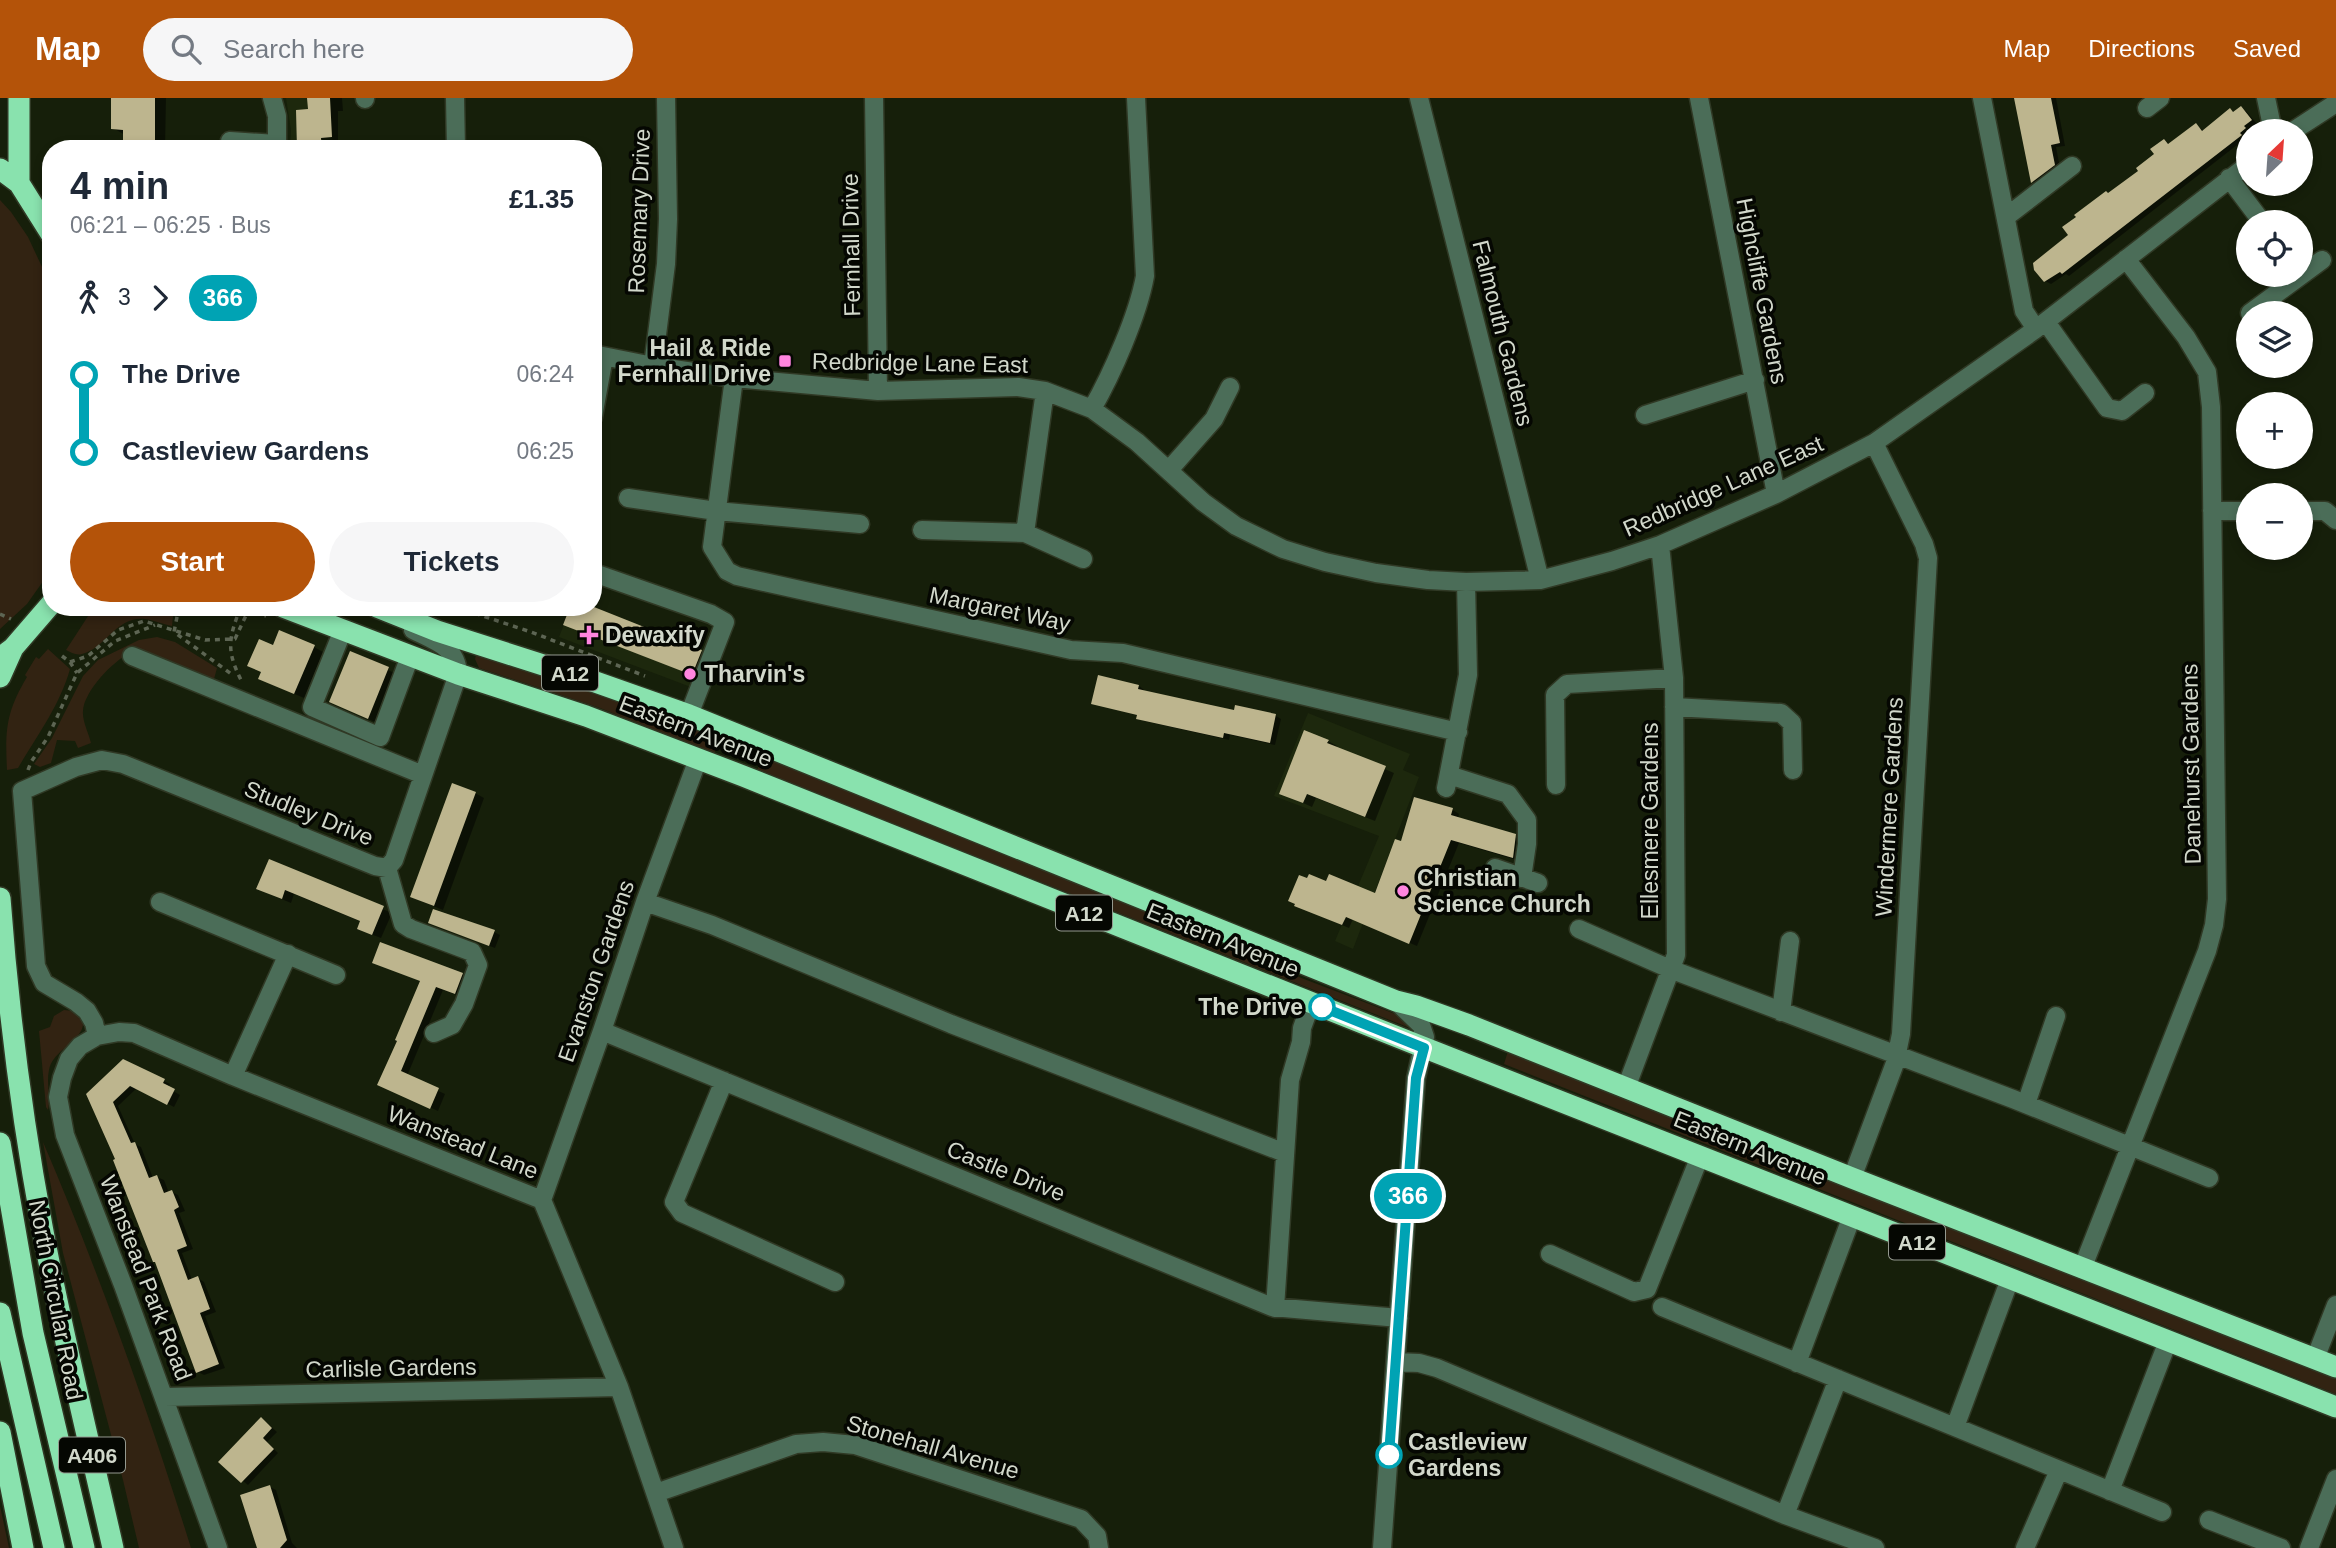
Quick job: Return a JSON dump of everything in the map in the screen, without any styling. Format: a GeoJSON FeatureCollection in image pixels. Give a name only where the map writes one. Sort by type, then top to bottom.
{"type":"FeatureCollection","features":[{"type":"Feature","properties":{"kind":"highway"},"geometry":{"type":"LineString","coordinates":[[19,98],[19,183]]}},
{"type":"Feature","properties":{"kind":"highway"},"geometry":{"type":"LineString","coordinates":[[0,169],[19,183],[42,220]]}},
{"type":"Feature","properties":{"kind":"highway"},"geometry":{"type":"LineString","coordinates":[[0,677],[6,653],[42,614]]}},
{"type":"Feature","properties":{"kind":"highway","name":"Eastern Avenue"},"geometry":{"type":"LineString","coordinates":[[306,616],[458,674],[586,716],[698,759],[2336,1407]]}},
{"type":"Feature","properties":{"kind":"highway","name":"Eastern Avenue"},"geometry":{"type":"LineString","coordinates":[[400,616],[689,715],[1396,1001],[1457,1020],[2082,1269],[2336,1367]]}},
{"type":"Feature","properties":{"kind":"highway","name":"A406"},"geometry":{"type":"LineString","coordinates":[[0,898],[12,1023],[42,1226],[70,1363],[113,1548]]}},
{"type":"Feature","properties":{"kind":"highway","name":"North Circular Road"},"geometry":{"type":"LineString","coordinates":[[0,1143],[33,1332],[84,1548]]}},
{"type":"Feature","properties":{"kind":"highway","name":"A406"},"geometry":{"type":"LineString","coordinates":[[0,1313],[54,1548]]}},
{"type":"Feature","properties":{"kind":"highway"},"geometry":{"type":"LineString","coordinates":[[0,1432],[23,1548]]}},
{"type":"Feature","properties":{"kind":"street"},"geometry":{"type":"LineString","coordinates":[[272,98],[277,116],[277,140]]}},
{"type":"Feature","properties":{"kind":"street"},"geometry":{"type":"LineString","coordinates":[[455,98],[456,140]]}},
{"type":"Feature","properties":{"kind":"street","name":"Rosemary Drive"},"geometry":{"type":"LineString","coordinates":[[653,366],[667,242],[666,98]]}},
{"type":"Feature","properties":{"kind":"street","name":"Fernhall Drive"},"geometry":{"type":"LineString","coordinates":[[874,98],[877,391]]}},
{"type":"Feature","properties":{"kind":"street"},"geometry":{"type":"LineString","coordinates":[[1092,409],[1142,293],[1145,276],[1136,98]]}},
{"type":"Feature","properties":{"kind":"street","name":"Falmouth Gardens"},"geometry":{"type":"LineString","coordinates":[[1419,98],[1540,580]]}},
{"type":"Feature","properties":{"kind":"street","name":"Highcliffe Gardens"},"geometry":{"type":"LineString","coordinates":[[1699,98],[1776,494]]}},
{"type":"Feature","properties":{"kind":"street"},"geometry":{"type":"LineString","coordinates":[[1982,98],[2024,311],[2041,325],[2107,408],[2122,411],[2145,393]]}},
{"type":"Feature","properties":{"kind":"street"},"geometry":{"type":"LineString","coordinates":[[2266,98],[2270,119]]}},
{"type":"Feature","properties":{"kind":"street"},"geometry":{"type":"LineString","coordinates":[[2311,119],[2336,103]]}},
{"type":"Feature","properties":{"kind":"street"},"geometry":{"type":"LineString","coordinates":[[2006,217],[2072,166]]}},
{"type":"Feature","properties":{"kind":"street","name":"Redbridge Lane East"},"geometry":{"type":"LineString","coordinates":[[602,357],[734,378],[877,391],[1018,387],[1045,391],[1092,409],[1137,442],[1203,502],[1236,526],[1283,549],[1376,573],[1466,582],[1540,580],[1660,545],[1776,494],[1874,443],[2041,325],[2236,173]]}},
{"type":"Feature","properties":{"kind":"street"},"geometry":{"type":"LineString","coordinates":[[2229,178],[2253,210]]}},
{"type":"Feature","properties":{"kind":"street","name":"Danehurst Gardens"},"geometry":{"type":"LineString","coordinates":[[2082,1269],[2207,951],[2217,899],[2211,407],[2207,372],[2186,337],[2126,260]]}},
{"type":"Feature","properties":{"kind":"street"},"geometry":{"type":"LineString","coordinates":[[2313,266],[2322,260]]}},
{"type":"Feature","properties":{"kind":"street"},"geometry":{"type":"LineString","coordinates":[[2266,301],[2285,287]]}},
{"type":"Feature","properties":{"kind":"street","name":"Margaret Way"},"geometry":{"type":"LineString","coordinates":[[734,378],[712,547],[727,570],[737,576],[1072,650],[1123,653],[1458,732]]}},
{"type":"Feature","properties":{"kind":"street"},"geometry":{"type":"LineString","coordinates":[[1646,415],[1755,380]]}},
{"type":"Feature","properties":{"kind":"street"},"geometry":{"type":"LineString","coordinates":[[1169,470],[1214,419],[1230,387]]}},
{"type":"Feature","properties":{"kind":"street"},"geometry":{"type":"LineString","coordinates":[[1025,533],[1045,391]]}},
{"type":"Feature","properties":{"kind":"street","name":"Windermere Gardens"},"geometry":{"type":"LineString","coordinates":[[1852,1178],[1897,1056],[1901,1034],[1928,558],[1924,544],[1874,443]]}},
{"type":"Feature","properties":{"kind":"street"},"geometry":{"type":"LineString","coordinates":[[628,498],[716,512],[860,524]]}},
{"type":"Feature","properties":{"kind":"street"},"geometry":{"type":"LineString","coordinates":[[2212,511],[2236,511]]}},
{"type":"Feature","properties":{"kind":"street"},"geometry":{"type":"LineString","coordinates":[[2313,511],[2325,511],[2336,520]]}},
{"type":"Feature","properties":{"kind":"street"},"geometry":{"type":"LineString","coordinates":[[922,530],[1025,533],[1083,559]]}},
{"type":"Feature","properties":{"kind":"street","name":"Ellesmere Gardens"},"geometry":{"type":"LineString","coordinates":[[1626,1088],[1676,955],[1674,678],[1660,545]]}},
{"type":"Feature","properties":{"kind":"street"},"geometry":{"type":"LineString","coordinates":[[602,576],[711,614],[725,622],[689,715]]}},
{"type":"Feature","properties":{"kind":"street"},"geometry":{"type":"LineString","coordinates":[[1466,582],[1468,675],[1447,781],[1508,794],[1527,820],[1530,881],[1495,868]]}},
{"type":"Feature","properties":{"kind":"street"},"geometry":{"type":"LineString","coordinates":[[383,616],[452,652],[458,661],[458,674]]}},
{"type":"Feature","properties":{"kind":"street"},"geometry":{"type":"LineString","coordinates":[[343,630],[312,707],[380,737],[410,656]]}},
{"type":"Feature","properties":{"kind":"street"},"geometry":{"type":"LineString","coordinates":[[132,656],[423,775]]}},
{"type":"Feature","properties":{"kind":"street","name":"Studley Drive"},"geometry":{"type":"LineString","coordinates":[[24,784],[102,760],[123,764],[375,866],[387,868],[394,860],[458,674]]}},
{"type":"Feature","properties":{"kind":"street"},"geometry":{"type":"LineString","coordinates":[[1556,785],[1555,695],[1567,684],[1674,678]]}},
{"type":"Feature","properties":{"kind":"street"},"geometry":{"type":"LineString","coordinates":[[1674,707],[1782,713],[1792,723],[1793,770]]}},
{"type":"Feature","properties":{"kind":"street","name":"Evanston Gardens"},"geometry":{"type":"LineString","coordinates":[[541,1200],[698,759]]}},
{"type":"Feature","properties":{"kind":"street"},"geometry":{"type":"LineString","coordinates":[[24,784],[36,966],[44,984],[87,1011],[94,1023],[97,1037]]}},
{"type":"Feature","properties":{"kind":"street"},"geometry":{"type":"LineString","coordinates":[[387,868],[403,924],[472,952],[478,965],[464,1004],[452,1025],[434,1033]]}},
{"type":"Feature","properties":{"kind":"street"},"geometry":{"type":"LineString","coordinates":[[160,902],[336,975]]}},
{"type":"Feature","properties":{"kind":"street"},"geometry":{"type":"LineString","coordinates":[[645,902],[712,925],[951,1024],[1286,1153]]}},
{"type":"Feature","properties":{"kind":"street"},"geometry":{"type":"LineString","coordinates":[[1579,929],[1670,969],[2026,1104],[2209,1178]]}},
{"type":"Feature","properties":{"kind":"street"},"geometry":{"type":"LineString","coordinates":[[1781,1012],[1790,941]]}},
{"type":"Feature","properties":{"kind":"street"},"geometry":{"type":"LineString","coordinates":[[233,1076],[288,954]]}},
{"type":"Feature","properties":{"kind":"street"},"geometry":{"type":"LineString","coordinates":[[1382,1548],[1416,1078],[1425,1037],[1421,1025],[1396,1001]]}},
{"type":"Feature","properties":{"kind":"street"},"geometry":{"type":"LineString","coordinates":[[1275,1308],[1290,1080],[1311,1003]]}},
{"type":"Feature","properties":{"kind":"street"},"geometry":{"type":"LineString","coordinates":[[2026,1104],[2056,1016]]}},
{"type":"Feature","properties":{"kind":"street","name":"Castle Drive"},"geometry":{"type":"LineString","coordinates":[[602,1031],[1275,1308],[1399,1318]]}},
{"type":"Feature","properties":{"kind":"street","name":"Wanstead Lane"},"geometry":{"type":"LineString","coordinates":[[97,1037],[134,1032],[233,1076],[541,1200],[619,1387],[674,1548]]}},
{"type":"Feature","properties":{"kind":"street","name":"Wanstead Park Road"},"geometry":{"type":"LineString","coordinates":[[97,1037],[80,1046],[69,1059],[62,1078],[58,1097],[65,1135],[165,1397],[218,1548]]}},
{"type":"Feature","properties":{"kind":"street"},"geometry":{"type":"LineString","coordinates":[[724,1080],[674,1202],[682,1213],[835,1282]]}},
{"type":"Feature","properties":{"kind":"street"},"geometry":{"type":"LineString","coordinates":[[1550,1254],[1634,1292],[1647,1289],[1699,1156]]}},
{"type":"Feature","properties":{"kind":"street"},"geometry":{"type":"LineString","coordinates":[[1797,1363],[1852,1216]]}},
{"type":"Feature","properties":{"kind":"street"},"geometry":{"type":"LineString","coordinates":[[1955,1427],[2010,1279]]}},
{"type":"Feature","properties":{"kind":"street"},"geometry":{"type":"LineString","coordinates":[[2315,1359],[2336,1305]]}},
{"type":"Feature","properties":{"kind":"street"},"geometry":{"type":"LineString","coordinates":[[1662,1307],[2162,1512]]}},
{"type":"Feature","properties":{"kind":"street"},"geometry":{"type":"LineString","coordinates":[[2110,1491],[2168,1341]]}},
{"type":"Feature","properties":{"kind":"street"},"geometry":{"type":"LineString","coordinates":[[1396,1362],[1419,1363],[1437,1368],[1785,1515],[1875,1548]]}},
{"type":"Feature","properties":{"kind":"street"},"geometry":{"type":"LineString","coordinates":[[1785,1515],[1838,1379]]}},
{"type":"Feature","properties":{"kind":"street","name":"Carlisle Gardens"},"geometry":{"type":"LineString","coordinates":[[165,1397],[619,1387]]}},
{"type":"Feature","properties":{"kind":"street","name":"Stonehall Avenue"},"geometry":{"type":"LineString","coordinates":[[656,1493],[796,1444],[823,1442],[855,1446],[1081,1519],[1097,1536],[1099,1548]]}},
{"type":"Feature","properties":{"kind":"street"},"geometry":{"type":"LineString","coordinates":[[2025,1548],[2059,1470]]}},
{"type":"Feature","properties":{"kind":"street"},"geometry":{"type":"LineString","coordinates":[[2309,1548],[2336,1479]]}},
{"type":"Feature","properties":{"kind":"street"},"geometry":{"type":"LineString","coordinates":[[2209,1520],[2281,1548]]}},
{"type":"Feature","properties":{"kind":"path"},"geometry":{"type":"LineString","coordinates":[[0,614],[11,620]]}},
{"type":"Feature","properties":{"kind":"path"},"geometry":{"type":"LineString","coordinates":[[174,632],[177,616]]}},
{"type":"Feature","properties":{"kind":"path"},"geometry":{"type":"LineString","coordinates":[[70,662],[88,656],[118,630],[144,621],[205,640],[235,639],[246,616]]}},
{"type":"Feature","properties":{"kind":"path"},"geometry":{"type":"LineString","coordinates":[[483,616],[649,678]]}},
{"type":"Feature","properties":{"kind":"path"},"geometry":{"type":"LineString","coordinates":[[229,639],[237,617]]}},
{"type":"Feature","properties":{"kind":"path"},"geometry":{"type":"LineString","coordinates":[[24,784],[31,762],[48,737],[77,673],[115,641],[155,625]]}},
{"type":"Feature","properties":{"kind":"path"},"geometry":{"type":"LineString","coordinates":[[174,632],[242,682]]}},
{"type":"Feature","properties":{"kind":"path"},"geometry":{"type":"LineString","coordinates":[[62,656],[77,673]]}},
{"type":"Feature","properties":{"kind":"shaded area"},"geometry":{"type":"Polygon","coordinates":[[[286,98],[330,98],[332,140],[290,140],[286,98]]]}},
{"type":"Feature","properties":{"kind":"shaded area"},"geometry":{"type":"Polygon","coordinates":[[[0,200],[28,237],[42,267],[42,583],[27,604],[0,629],[0,200]]]}},
{"type":"Feature","properties":{"kind":"shaded area"},"geometry":{"type":"Polygon","coordinates":[[[602,611],[710,653],[696,689],[559,637],[567,616],[602,616],[602,611]]]}},
{"type":"Feature","properties":{"kind":"shaded area"},"geometry":{"type":"Polygon","coordinates":[[[88,616],[173,616],[172,626],[135,619],[118,627],[90,651],[78,654],[66,650],[88,616]]]}},
{"type":"Feature","properties":{"kind":"shaded area"},"geometry":{"type":"Polygon","coordinates":[[[157,637],[175,642],[217,668],[214,679],[208,682],[130,653],[100,678],[88,695],[83,711],[91,743],[78,748],[75,741],[57,740],[51,763],[40,767],[34,764],[52,738],[83,676],[98,660],[139,640],[157,637]]]}},
{"type":"Feature","properties":{"kind":"shaded area"},"geometry":{"type":"Polygon","coordinates":[[[48,649],[70,669],[66,682],[18,768],[7,770],[6,744],[11,711],[27,677],[25,675],[36,657],[39,659],[48,649]]]}},
{"type":"Feature","properties":{"kind":"shaded area"},"geometry":{"type":"Polygon","coordinates":[[[479,653],[630,703],[720,739],[714,754],[600,708],[479,668],[475,659],[479,653]]]}},
{"type":"Feature","properties":{"kind":"shaded area"},"geometry":{"type":"Polygon","coordinates":[[[1308,713],[1410,754],[1403,770],[1419,777],[1353,949],[1335,941],[1379,836],[1274,796],[1308,713]]]}},
{"type":"Feature","properties":{"kind":"shaded area"},"geometry":{"type":"Polygon","coordinates":[[[764,754],[1147,906],[1156,919],[1411,1020],[1415,1030],[757,770],[764,754]]]}},
{"type":"Feature","properties":{"kind":"shaded area"},"geometry":{"type":"Polygon","coordinates":[[[64,1010],[79,1016],[83,1026],[51,1064],[48,1075],[48,1110],[39,1031],[50,1027],[54,1016],[64,1010]]]}},
{"type":"Feature","properties":{"kind":"shaded area"},"geometry":{"type":"Polygon","coordinates":[[[1508,1051],[2336,1378],[2336,1394],[1504,1064],[1508,1051]]]}},
{"type":"Feature","properties":{"kind":"shaded area"},"geometry":{"type":"Polygon","coordinates":[[[43,1142],[122,1343],[191,1548],[139,1548],[63,1253],[43,1142]]]}},
{"type":"Feature","properties":{"kind":"shaded area"},"geometry":{"type":"Polygon","coordinates":[[[0,1506],[9,1548],[0,1548],[0,1506]]]}},
{"type":"Feature","properties":{"kind":"building"},"geometry":{"type":"Polygon","coordinates":[[[111,98],[155,98],[155,140],[123,140],[123,130],[111,129],[111,98]]]}},
{"type":"Feature","properties":{"kind":"building"},"geometry":{"type":"Polygon","coordinates":[[[307,98],[330,98],[332,137],[297,140],[296,110],[308,109],[307,98]]]}},
{"type":"Feature","properties":{"kind":"building"},"geometry":{"type":"Polygon","coordinates":[[[2014,98],[2051,98],[2060,143],[2051,145],[2055,165],[2031,183],[2014,98]]]}},
{"type":"Feature","properties":{"kind":"building"},"geometry":{"type":"Polygon","coordinates":[[[2241,106],[2251,119],[2236,119],[2236,140],[2062,274],[2060,272],[2044,282],[2034,270],[2033,263],[2068,235],[2062,227],[2076,217],[2074,215],[2138,171],[2136,168],[2154,154],[2150,149],[2164,139],[2168,144],[2196,123],[2202,131],[2230,108],[2233,112],[2241,106]]]}},
{"type":"Feature","properties":{"kind":"building"},"geometry":{"type":"Polygon","coordinates":[[[602,610],[702,650],[692,675],[563,625],[566,616],[602,616],[602,610]]]}},
{"type":"Feature","properties":{"kind":"building"},"geometry":{"type":"Polygon","coordinates":[[[279,630],[315,645],[294,694],[258,679],[261,672],[247,666],[259,639],[273,645],[279,630]]]}},
{"type":"Feature","properties":{"kind":"building"},"geometry":{"type":"Polygon","coordinates":[[[350,651],[389,667],[368,719],[329,702],[350,651]]]}},
{"type":"Feature","properties":{"kind":"building"},"geometry":{"type":"Polygon","coordinates":[[[1098,675],[1139,685],[1138,689],[1188,700],[1234,710],[1235,705],[1276,714],[1270,743],[1224,733],[1223,738],[1177,728],[1136,719],[1137,715],[1091,704],[1098,675]]]}},
{"type":"Feature","properties":{"kind":"building"},"geometry":{"type":"Polygon","coordinates":[[[1304,730],[1329,740],[1327,743],[1386,766],[1365,817],[1307,794],[1303,803],[1279,794],[1304,730]]]}},
{"type":"Feature","properties":{"kind":"building"},"geometry":{"type":"Polygon","coordinates":[[[452,783],[476,792],[434,906],[410,897],[452,783]]]}},
{"type":"Feature","properties":{"kind":"building"},"geometry":{"type":"Polygon","coordinates":[[[1414,797],[1453,808],[1451,815],[1516,834],[1513,858],[1451,840],[1409,944],[1346,917],[1342,925],[1294,906],[1295,904],[1288,901],[1299,875],[1307,878],[1309,874],[1326,881],[1329,874],[1375,893],[1395,839],[1401,841],[1414,797]]]}},
{"type":"Feature","properties":{"kind":"building"},"geometry":{"type":"Polygon","coordinates":[[[269,859],[384,906],[372,935],[357,929],[360,921],[285,890],[282,899],[256,889],[269,859]]]}},
{"type":"Feature","properties":{"kind":"building"},"geometry":{"type":"Polygon","coordinates":[[[433,909],[495,930],[489,946],[428,923],[433,909]]]}},
{"type":"Feature","properties":{"kind":"building"},"geometry":{"type":"Polygon","coordinates":[[[380,942],[463,973],[455,994],[436,987],[401,1071],[439,1088],[430,1109],[377,1085],[420,981],[372,963],[380,942]]]}},
{"type":"Feature","properties":{"kind":"building"},"geometry":{"type":"Polygon","coordinates":[[[123,1059],[165,1079],[163,1083],[175,1089],[167,1105],[130,1086],[113,1102],[131,1143],[135,1142],[149,1178],[157,1175],[164,1193],[172,1190],[179,1207],[174,1210],[187,1246],[177,1250],[188,1280],[198,1276],[210,1309],[200,1313],[219,1364],[196,1373],[113,1160],[115,1159],[86,1094],[123,1059]]]}},
{"type":"Feature","properties":{"kind":"building"},"geometry":{"type":"Polygon","coordinates":[[[261,1417],[272,1428],[263,1438],[274,1449],[241,1483],[218,1462],[261,1417]]]}},
{"type":"Feature","properties":{"kind":"building"},"geometry":{"type":"Polygon","coordinates":[[[270,1485],[287,1540],[280,1548],[257,1548],[240,1495],[270,1485]]]}},
{"type":"Feature","properties":{"kind":"bus line","name":"366"},"geometry":{"type":"LineString","coordinates":[[1322,1007],[1424,1048],[1416,1078],[1389,1455]]}},
{"type":"Feature","properties":{"kind":"place","name":"Hail & Ride Fernhall Drive"},"geometry":{"type":"Point","coordinates":[785,361]}},
{"type":"Feature","properties":{"kind":"place","name":"Dewaxify"},"geometry":{"type":"Point","coordinates":[589,635]}},
{"type":"Feature","properties":{"kind":"place","name":"Tharvin's"},"geometry":{"type":"Point","coordinates":[690,674]}},
{"type":"Feature","properties":{"kind":"place","name":"Christian Science Church"},"geometry":{"type":"Point","coordinates":[1403,891]}},
{"type":"Feature","properties":{"kind":"place","name":"The Drive"},"geometry":{"type":"Point","coordinates":[1322,1007]}},
{"type":"Feature","properties":{"kind":"place","name":"Castleview Gardens"},"geometry":{"type":"Point","coordinates":[1389,1455]}}]}
